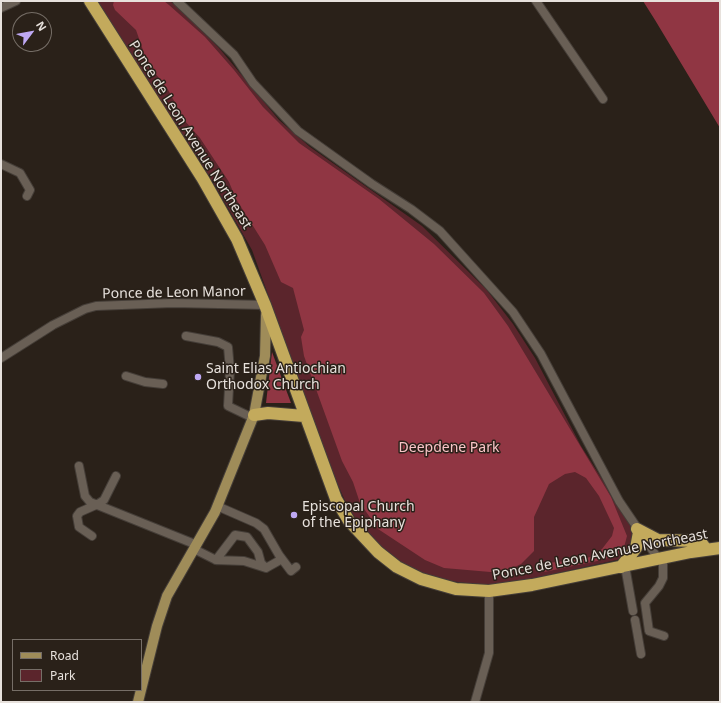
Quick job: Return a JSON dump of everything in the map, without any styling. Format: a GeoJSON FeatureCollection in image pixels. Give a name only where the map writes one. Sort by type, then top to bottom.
{"type":"FeatureCollection","features":[{"type":"Feature","properties":{"kind":"highway","name":"Ponce de Leon Avenue Northeast"},"geometry":{"type":"LineString","coordinates":[[90,1],[237,238],[265,305],[304,416],[336,499],[349,521],[366,542],[397,567],[421,579],[456,589],[489,591],[532,585],[706,549],[720,548]]}},
{"type":"Feature","properties":{"kind":"highway"},"geometry":{"type":"LineString","coordinates":[[253,417],[276,414],[304,416]]}},
{"type":"Feature","properties":{"kind":"highway"},"geometry":{"type":"LineString","coordinates":[[623,567],[636,548],[638,531],[658,540],[700,541],[706,549]]}},
{"type":"Feature","properties":{"kind":"main road"},"geometry":{"type":"LineString","coordinates":[[142,686],[157,626],[172,585],[217,506],[253,417],[265,356],[267,328],[265,305]]}},
{"type":"Feature","properties":{"kind":"main road"},"geometry":{"type":"LineString","coordinates":[[138,702],[141,691]]}},
{"type":"Feature","properties":{"kind":"street"},"geometry":{"type":"LineString","coordinates":[[1,8],[16,1]]}},
{"type":"Feature","properties":{"kind":"street"},"geometry":{"type":"LineString","coordinates":[[177,1],[234,55],[253,83],[298,132],[372,184],[411,209],[440,232],[513,312],[541,354],[619,501],[638,531],[661,559],[663,578],[659,586],[645,603],[650,631],[654,634],[664,636]]}},
{"type":"Feature","properties":{"kind":"street"},"geometry":{"type":"LineString","coordinates":[[536,1],[602,99]]}},
{"type":"Feature","properties":{"kind":"street"},"geometry":{"type":"LineString","coordinates":[[1,164],[20,174],[30,190],[28,196]]}},
{"type":"Feature","properties":{"kind":"street","name":"Ponce de Leon Manor"},"geometry":{"type":"LineString","coordinates":[[1,358],[53,325],[84,309],[96,306],[173,303],[265,305]]}},
{"type":"Feature","properties":{"kind":"street"},"geometry":{"type":"LineString","coordinates":[[186,336],[218,342],[228,347],[230,370],[228,406],[253,417]]}},
{"type":"Feature","properties":{"kind":"street"},"geometry":{"type":"LineString","coordinates":[[126,376],[145,382],[163,384]]}},
{"type":"Feature","properties":{"kind":"street"},"geometry":{"type":"LineString","coordinates":[[79,466],[85,496],[90,502],[98,504],[195,547],[216,560],[244,561],[266,568],[282,559]]}},
{"type":"Feature","properties":{"kind":"street"},"geometry":{"type":"LineString","coordinates":[[92,536],[79,527],[77,516],[80,512],[98,504],[108,494],[116,476]]}},
{"type":"Feature","properties":{"kind":"street"},"geometry":{"type":"LineString","coordinates":[[217,506],[256,523],[264,529],[291,571],[296,567]]}},
{"type":"Feature","properties":{"kind":"street"},"geometry":{"type":"LineString","coordinates":[[216,560],[235,535],[247,537],[258,552],[261,563],[266,568]]}},
{"type":"Feature","properties":{"kind":"street"},"geometry":{"type":"LineString","coordinates":[[623,567],[633,610]]}},
{"type":"Feature","properties":{"kind":"street"},"geometry":{"type":"LineString","coordinates":[[475,702],[489,653],[489,591]]}},
{"type":"Feature","properties":{"kind":"street"},"geometry":{"type":"LineString","coordinates":[[635,620],[641,654]]}},
{"type":"Feature","properties":{"kind":"green space","name":"Deepdene Park"},"geometry":{"type":"Polygon","coordinates":[[[96,1],[170,1],[219,48],[279,120],[310,147],[422,226],[486,289],[513,324],[535,358],[581,446],[636,533],[636,539],[621,559],[512,583],[488,586],[443,580],[418,572],[395,559],[374,540],[360,525],[348,507],[332,472],[252,250],[216,187],[96,1]]]}},
{"type":"Feature","properties":{"kind":"green space","name":"Deepdene Park"},"geometry":{"type":"Polygon","coordinates":[[[114,1],[164,1],[205,37],[234,70],[263,107],[299,143],[379,199],[434,244],[484,293],[508,326],[611,497],[627,536],[623,551],[617,555],[602,560],[544,572],[548,563],[583,559],[593,556],[602,549],[612,536],[614,528],[599,496],[586,478],[575,472],[565,474],[549,484],[534,517],[534,551],[521,564],[502,573],[444,568],[425,560],[378,529],[360,503],[353,482],[342,461],[304,356],[301,337],[304,330],[293,288],[281,282],[265,245],[236,199],[229,182],[200,138],[185,121],[167,88],[155,73],[145,56],[136,30],[115,10],[113,5],[114,1]]]}},
{"type":"Feature","properties":{"kind":"green space"},"geometry":{"type":"Polygon","coordinates":[[[643,1],[720,1],[720,128],[655,20],[643,1]]]}},
{"type":"Feature","properties":{"kind":"green space"},"geometry":{"type":"Polygon","coordinates":[[[272,352],[291,403],[266,403],[272,352]]]}},
{"type":"Feature","properties":{"kind":"place","name":"Saint Elias Antiochian Orthodox Church"},"geometry":{"type":"Point","coordinates":[198,377]}},
{"type":"Feature","properties":{"kind":"place","name":"Episcopal Church of the Epiphany"},"geometry":{"type":"Point","coordinates":[294,515]}}]}
